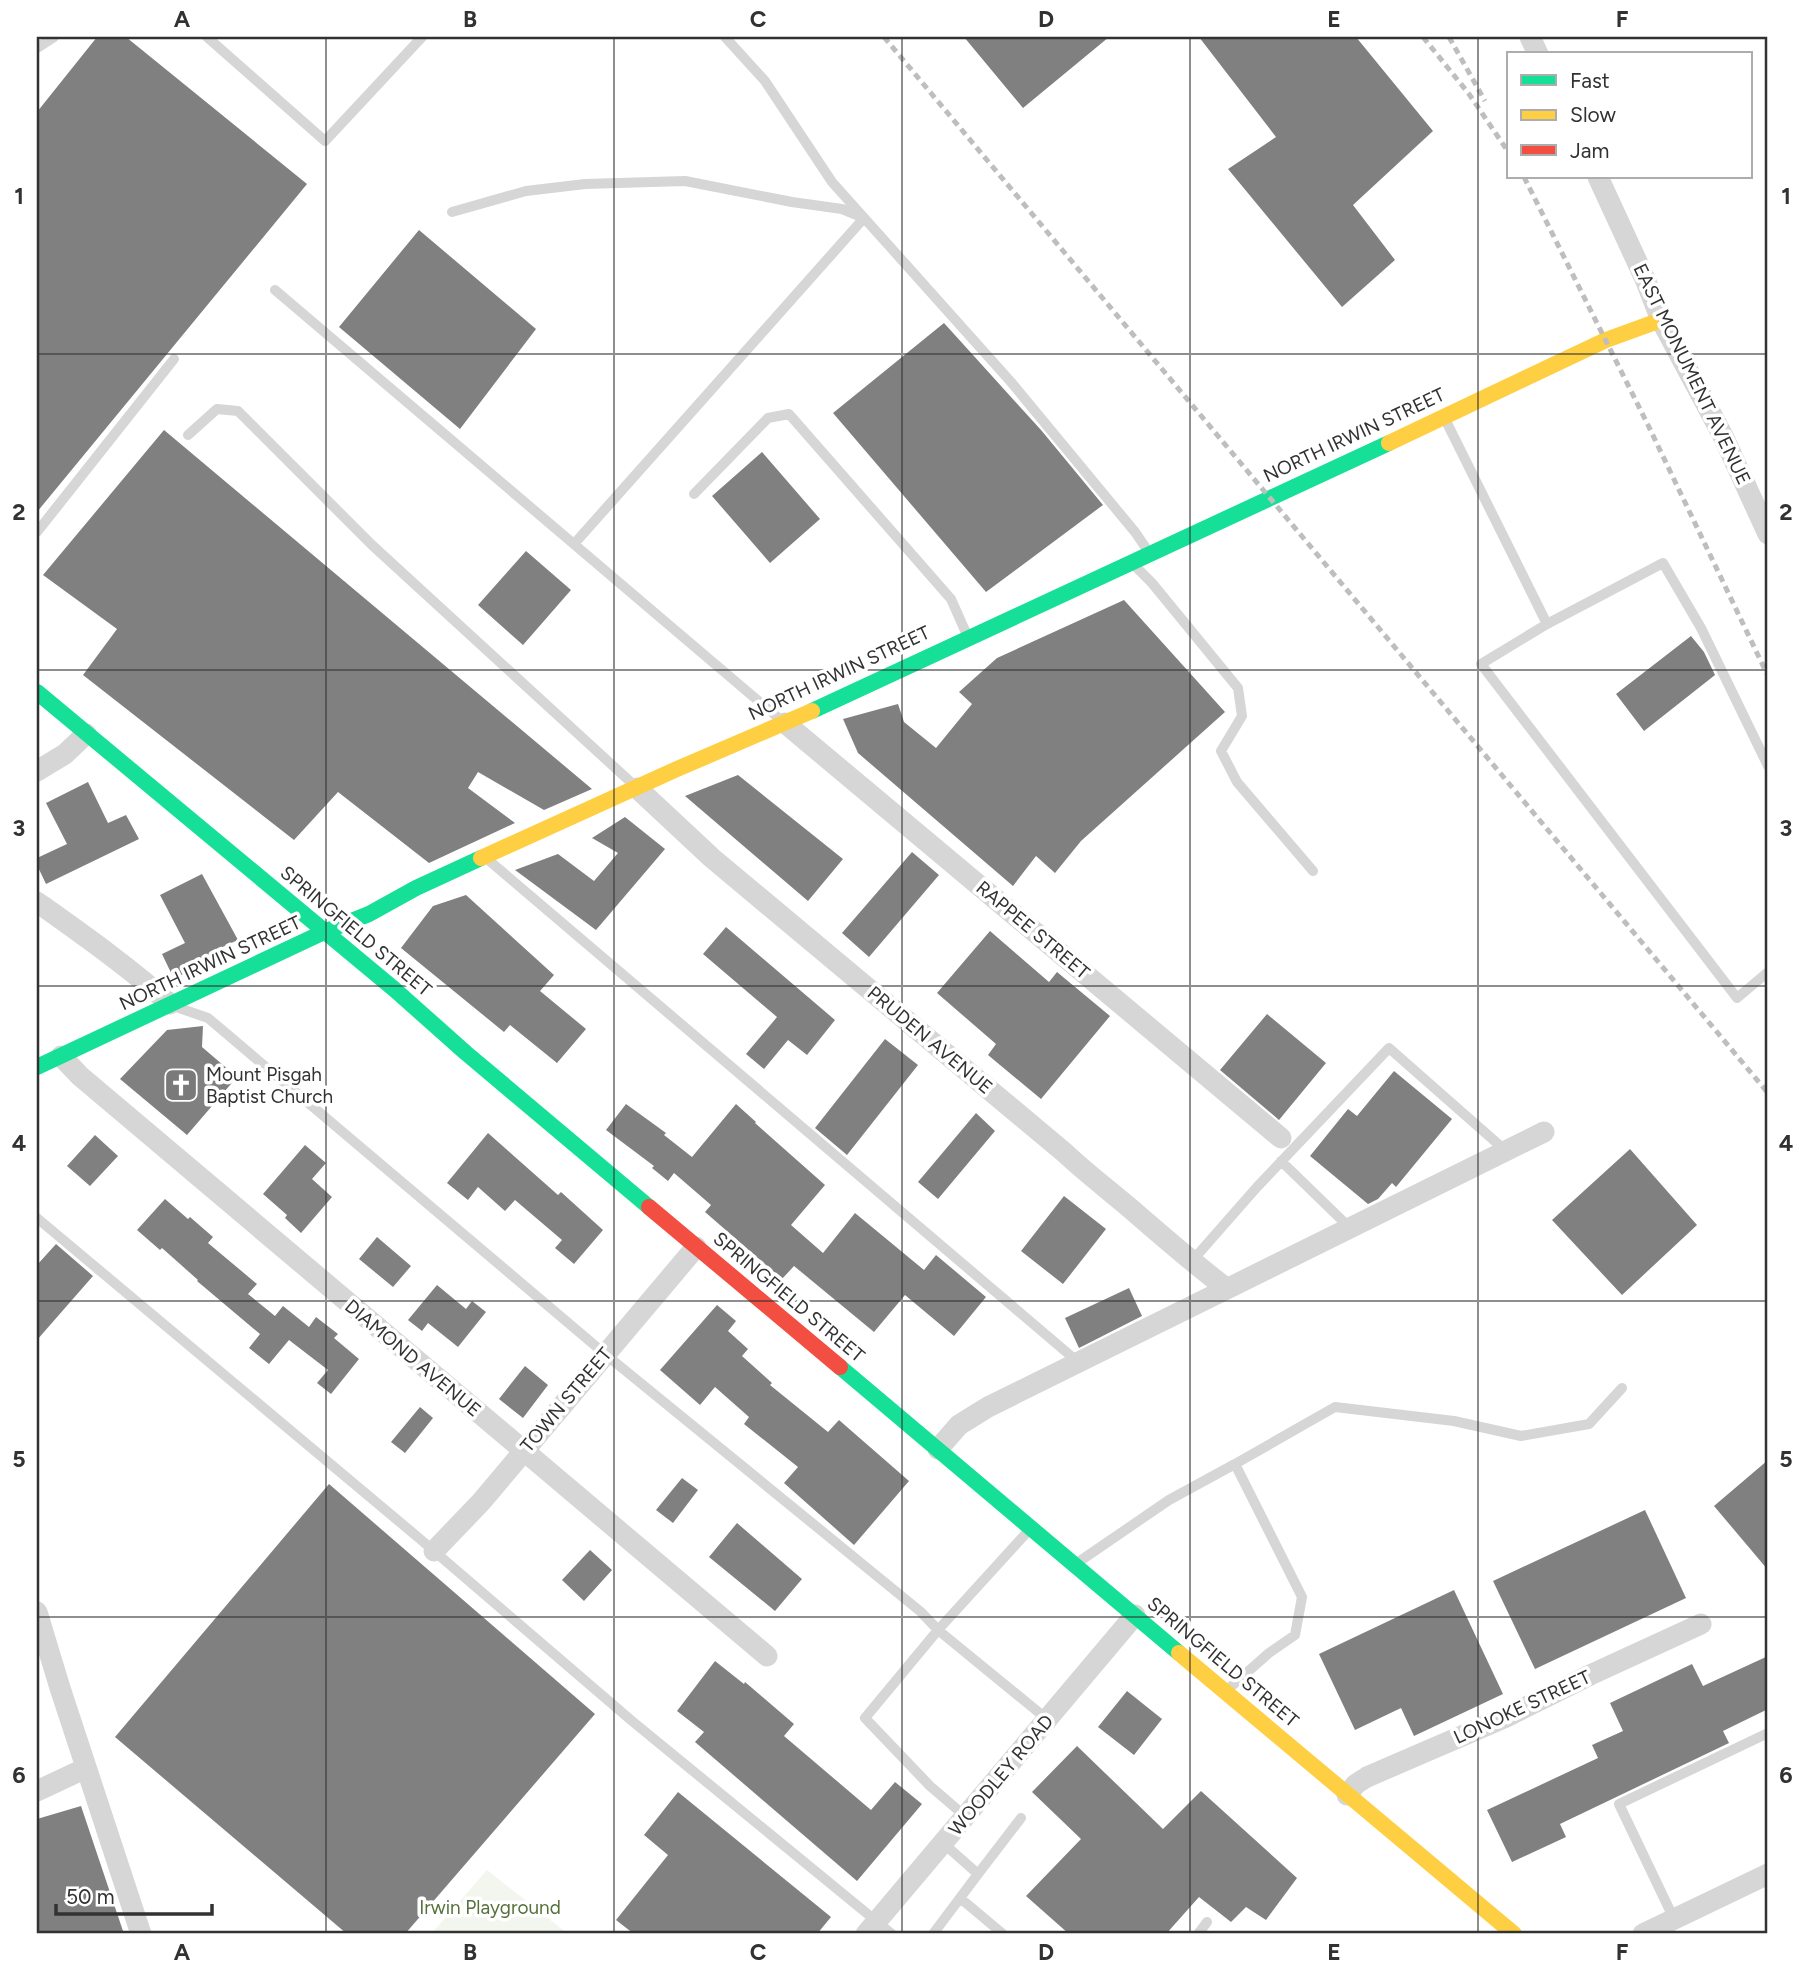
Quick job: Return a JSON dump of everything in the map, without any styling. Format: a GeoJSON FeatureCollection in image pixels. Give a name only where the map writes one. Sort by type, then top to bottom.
{"type":"FeatureCollection","features":[{"type":"Feature","properties":{"kind":"main road","name":"NORTH IRWIN STREET"},"geometry":{"type":"LineString","coordinates":[[37,1068],[324,932],[369,914],[484,856],[785,723],[1606,340],[1661,320]]}},
{"type":"Feature","properties":{"kind":"main road","name":"SPRINGFIELD STREET"},"geometry":{"type":"LineString","coordinates":[[37,692],[394,989],[466,1053],[1514,1934]]}},
{"type":"Feature","properties":{"kind":"street","name":"EAST MONUMENT AVENUE"},"geometry":{"type":"LineString","coordinates":[[1598,178],[1661,320],[1723,436],[1768,534]]}},
{"type":"Feature","properties":{"kind":"street","name":"RAPPEE STREET"},"geometry":{"type":"LineString","coordinates":[[785,723],[1281,1138]]}},
{"type":"Feature","properties":{"kind":"street"},"geometry":{"type":"LineString","coordinates":[[37,771],[65,754],[86,734]]}},
{"type":"Feature","properties":{"kind":"street","name":"PRUDEN AVENUE"},"geometry":{"type":"LineString","coordinates":[[637,788],[712,858],[1226,1288]]}},
{"type":"Feature","properties":{"kind":"street"},"geometry":{"type":"LineString","coordinates":[[37,902],[170,1004]]}},
{"type":"Feature","properties":{"kind":"street","name":"DIAMOND AVENUE"},"geometry":{"type":"LineString","coordinates":[[61,1056],[80,1076],[224,1200],[766,1656]]}},
{"type":"Feature","properties":{"kind":"street"},"geometry":{"type":"LineString","coordinates":[[938,1449],[959,1424],[988,1407],[1544,1132]]}},
{"type":"Feature","properties":{"kind":"street","name":"TOWN STREET"},"geometry":{"type":"LineString","coordinates":[[434,1552],[481,1502],[696,1247]]}},
{"type":"Feature","properties":{"kind":"street"},"geometry":{"type":"LineString","coordinates":[[37,1612],[141,1934]]}},
{"type":"Feature","properties":{"kind":"street","name":"WOODLEY ROAD"},"geometry":{"type":"LineString","coordinates":[[878,1930],[965,1816],[1135,1615]]}},
{"type":"Feature","properties":{"kind":"street","name":"LONOKE STREET"},"geometry":{"type":"LineString","coordinates":[[1346,1795],[1367,1777],[1506,1717],[1701,1624]]}},
{"type":"Feature","properties":{"kind":"street"},"geometry":{"type":"LineString","coordinates":[[37,1791],[86,1768]]}},
{"type":"Feature","properties":{"kind":"street"},"geometry":{"type":"LineString","coordinates":[[1643,1934],[1768,1874]]}},
{"type":"Feature","properties":{"kind":"lane"},"geometry":{"type":"LineString","coordinates":[[37,48],[54,37]]}},
{"type":"Feature","properties":{"kind":"lane"},"geometry":{"type":"LineString","coordinates":[[207,37],[325,141],[422,37]]}},
{"type":"Feature","properties":{"kind":"lane"},"geometry":{"type":"LineString","coordinates":[[725,37],[765,81],[832,182],[1011,382],[1150,553]]}},
{"type":"Feature","properties":{"kind":"lane"},"geometry":{"type":"LineString","coordinates":[[452,212],[526,191],[584,184],[685,181],[842,209],[864,218]]}},
{"type":"Feature","properties":{"kind":"lane"},"geometry":{"type":"LineString","coordinates":[[573,544],[864,218]]}},
{"type":"Feature","properties":{"kind":"lane"},"geometry":{"type":"LineString","coordinates":[[275,290],[785,723]]}},
{"type":"Feature","properties":{"kind":"lane"},"geometry":{"type":"LineString","coordinates":[[37,532],[174,359]]}},
{"type":"Feature","properties":{"kind":"lane"},"geometry":{"type":"LineString","coordinates":[[188,435],[217,408],[238,411],[372,545],[637,788]]}},
{"type":"Feature","properties":{"kind":"lane"},"geometry":{"type":"LineString","coordinates":[[694,494],[768,418],[789,414],[951,599],[968,637]]}},
{"type":"Feature","properties":{"kind":"lane"},"geometry":{"type":"LineString","coordinates":[[1444,416],[1547,624]]}},
{"type":"Feature","properties":{"kind":"lane"},"geometry":{"type":"LineString","coordinates":[[1131,562],[1152,583],[1238,688],[1242,716],[1221,751],[1237,782],[1313,871]]}},
{"type":"Feature","properties":{"kind":"lane"},"geometry":{"type":"LineString","coordinates":[[1768,766],[1701,628],[1663,564],[1547,624],[1481,664],[1737,998],[1768,972]]}},
{"type":"Feature","properties":{"kind":"lane"},"geometry":{"type":"LineString","coordinates":[[484,856],[1078,1362]]}},
{"type":"Feature","properties":{"kind":"lane"},"geometry":{"type":"LineString","coordinates":[[170,1004],[208,1018],[605,1354],[1048,1720]]}},
{"type":"Feature","properties":{"kind":"lane"},"geometry":{"type":"LineString","coordinates":[[1192,1261],[1281,1161],[1389,1048],[1506,1151]]}},
{"type":"Feature","properties":{"kind":"lane"},"geometry":{"type":"LineString","coordinates":[[1281,1161],[1349,1227]]}},
{"type":"Feature","properties":{"kind":"lane"},"geometry":{"type":"LineString","coordinates":[[37,1218],[878,1930]]}},
{"type":"Feature","properties":{"kind":"lane"},"geometry":{"type":"LineString","coordinates":[[1075,1565],[1169,1500],[1335,1407],[1454,1421],[1521,1436],[1589,1424],[1622,1388]]}},
{"type":"Feature","properties":{"kind":"lane"},"geometry":{"type":"LineString","coordinates":[[1226,1692],[1269,1653],[1295,1635],[1302,1597],[1235,1464]]}},
{"type":"Feature","properties":{"kind":"lane"},"geometry":{"type":"LineString","coordinates":[[965,1816],[930,1786],[865,1718],[938,1630],[1032,1527]]}},
{"type":"Feature","properties":{"kind":"lane"},"geometry":{"type":"LineString","coordinates":[[1674,1919],[1619,1804],[1768,1733]]}},
{"type":"Feature","properties":{"kind":"lane"},"geometry":{"type":"LineString","coordinates":[[933,1934],[1021,1818]]}},
{"type":"Feature","properties":{"kind":"lane"},"geometry":{"type":"LineString","coordinates":[[943,1843],[978,1874]]}},
{"type":"Feature","properties":{"kind":"lane"},"geometry":{"type":"LineString","coordinates":[[960,1898],[1003,1934]]}},
{"type":"Feature","properties":{"kind":"lane"},"geometry":{"type":"LineString","coordinates":[[1198,1934],[1207,1922]]}},
{"type":"Feature","properties":{"kind":"green space","name":"Irwin Playground"},"geometry":{"type":"Polygon","coordinates":[[[487,1870],[568,1934],[431,1934],[487,1870]]]}},
{"type":"Feature","properties":{"kind":"building"},"geometry":{"type":"Polygon","coordinates":[[[97,37],[126,37],[307,184],[37,512],[37,112],[97,37]]]}},
{"type":"Feature","properties":{"kind":"building"},"geometry":{"type":"Polygon","coordinates":[[[964,37],[1109,37],[1023,108],[964,37]]]}},
{"type":"Feature","properties":{"kind":"building"},"geometry":{"type":"Polygon","coordinates":[[[1199,37],[1356,37],[1433,131],[1353,205],[1395,260],[1342,307],[1228,169],[1276,137],[1199,37]]]}},
{"type":"Feature","properties":{"kind":"building"},"geometry":{"type":"Polygon","coordinates":[[[419,230],[536,329],[460,429],[339,327],[419,230]]]}},
{"type":"Feature","properties":{"kind":"building"},"geometry":{"type":"Polygon","coordinates":[[[944,323],[1041,430],[1103,505],[986,592],[833,413],[944,323]]]}},
{"type":"Feature","properties":{"kind":"building"},"geometry":{"type":"Polygon","coordinates":[[[164,430],[592,789],[544,810],[478,772],[468,788],[515,823],[429,863],[338,792],[294,840],[83,675],[117,629],[43,575],[164,430]]]}},
{"type":"Feature","properties":{"kind":"building"},"geometry":{"type":"Polygon","coordinates":[[[762,452],[820,519],[770,563],[712,496],[762,452]]]}},
{"type":"Feature","properties":{"kind":"building"},"geometry":{"type":"Polygon","coordinates":[[[526,551],[571,590],[523,645],[478,605],[526,551]]]}},
{"type":"Feature","properties":{"kind":"building"},"geometry":{"type":"Polygon","coordinates":[[[1124,600],[1225,712],[1081,841],[1055,873],[1036,856],[1013,886],[858,753],[843,719],[898,704],[904,722],[936,748],[972,704],[959,692],[997,658],[1124,600]]]}},
{"type":"Feature","properties":{"kind":"building"},"geometry":{"type":"Polygon","coordinates":[[[1691,636],[1704,652],[1715,675],[1644,731],[1616,694],[1691,636]]]}},
{"type":"Feature","properties":{"kind":"building"},"geometry":{"type":"Polygon","coordinates":[[[738,775],[843,859],[808,901],[685,796],[738,775]]]}},
{"type":"Feature","properties":{"kind":"building"},"geometry":{"type":"Polygon","coordinates":[[[88,782],[108,823],[126,815],[139,839],[46,884],[37,865],[37,858],[67,844],[46,803],[88,782]]]}},
{"type":"Feature","properties":{"kind":"building"},"geometry":{"type":"Polygon","coordinates":[[[625,817],[665,849],[596,930],[515,870],[558,854],[594,881],[618,853],[592,838],[625,817]]]}},
{"type":"Feature","properties":{"kind":"building"},"geometry":{"type":"Polygon","coordinates":[[[912,852],[939,875],[869,957],[842,933],[912,852]]]}},
{"type":"Feature","properties":{"kind":"building"},"geometry":{"type":"Polygon","coordinates":[[[202,874],[238,940],[218,949],[221,956],[174,979],[162,954],[185,943],[160,895],[202,874]]]}},
{"type":"Feature","properties":{"kind":"building"},"geometry":{"type":"Polygon","coordinates":[[[466,895],[554,975],[540,991],[586,1029],[557,1063],[510,1025],[504,1032],[401,948],[433,906],[466,895]]]}},
{"type":"Feature","properties":{"kind":"building"},"geometry":{"type":"Polygon","coordinates":[[[726,927],[835,1020],[807,1055],[788,1040],[764,1069],[746,1054],[777,1017],[703,954],[726,927]]]}},
{"type":"Feature","properties":{"kind":"building"},"geometry":{"type":"Polygon","coordinates":[[[990,931],[1049,982],[1057,972],[1110,1016],[1041,1099],[988,1055],[996,1044],[937,993],[990,931]]]}},
{"type":"Feature","properties":{"kind":"building"},"geometry":{"type":"Polygon","coordinates":[[[1267,1014],[1326,1063],[1279,1120],[1220,1070],[1267,1014]]]}},
{"type":"Feature","properties":{"kind":"building"},"geometry":{"type":"Polygon","coordinates":[[[203,1026],[202,1047],[237,1077],[187,1135],[120,1079],[167,1030],[203,1026]]]}},
{"type":"Feature","properties":{"kind":"building"},"geometry":{"type":"Polygon","coordinates":[[[885,1039],[918,1065],[847,1155],[815,1128],[885,1039]]]}},
{"type":"Feature","properties":{"kind":"building"},"geometry":{"type":"Polygon","coordinates":[[[1394,1071],[1452,1119],[1396,1187],[1392,1183],[1378,1199],[1368,1204],[1310,1156],[1348,1109],[1357,1116],[1394,1071]]]}},
{"type":"Feature","properties":{"kind":"building"},"geometry":{"type":"Polygon","coordinates":[[[626,1104],[666,1133],[664,1135],[692,1157],[736,1104],[825,1185],[791,1225],[823,1253],[855,1213],[924,1270],[936,1255],[986,1297],[954,1336],[905,1295],[874,1332],[794,1266],[782,1279],[705,1212],[711,1205],[674,1173],[668,1181],[652,1168],[654,1166],[606,1130],[626,1104]]]}},
{"type":"Feature","properties":{"kind":"building"},"geometry":{"type":"Polygon","coordinates":[[[976,1113],[995,1131],[938,1199],[918,1182],[976,1113]]]}},
{"type":"Feature","properties":{"kind":"building"},"geometry":{"type":"Polygon","coordinates":[[[488,1133],[558,1195],[561,1192],[603,1230],[574,1264],[555,1248],[562,1240],[515,1200],[505,1211],[478,1187],[468,1200],[447,1183],[488,1133]]]}},
{"type":"Feature","properties":{"kind":"building"},"geometry":{"type":"Polygon","coordinates":[[[95,1135],[118,1156],[90,1186],[67,1166],[95,1135]]]}},
{"type":"Feature","properties":{"kind":"building"},"geometry":{"type":"Polygon","coordinates":[[[305,1145],[326,1163],[312,1179],[332,1197],[301,1233],[285,1218],[287,1215],[263,1194],[305,1145]]]}},
{"type":"Feature","properties":{"kind":"building"},"geometry":{"type":"Polygon","coordinates":[[[1630,1149],[1697,1225],[1622,1295],[1552,1220],[1630,1149]]]}},
{"type":"Feature","properties":{"kind":"building"},"geometry":{"type":"Polygon","coordinates":[[[1064,1196],[1106,1229],[1063,1284],[1021,1251],[1064,1196]]]}},
{"type":"Feature","properties":{"kind":"building"},"geometry":{"type":"Polygon","coordinates":[[[165,1199],[213,1237],[208,1243],[257,1284],[248,1294],[275,1316],[283,1306],[309,1327],[316,1317],[338,1334],[334,1338],[359,1359],[331,1394],[317,1383],[328,1370],[289,1340],[269,1364],[249,1348],[260,1334],[162,1248],[160,1250],[137,1230],[165,1199]]]}},
{"type":"Feature","properties":{"kind":"building"},"geometry":{"type":"Polygon","coordinates":[[[377,1237],[411,1266],[393,1287],[359,1259],[377,1237]]]}},
{"type":"Feature","properties":{"kind":"building"},"geometry":{"type":"Polygon","coordinates":[[[56,1244],[93,1276],[37,1340],[37,1265],[56,1244]]]}},
{"type":"Feature","properties":{"kind":"building"},"geometry":{"type":"Polygon","coordinates":[[[437,1285],[466,1309],[472,1301],[486,1312],[458,1347],[428,1323],[422,1331],[408,1320],[437,1285]]]}},
{"type":"Feature","properties":{"kind":"building"},"geometry":{"type":"Polygon","coordinates":[[[1129,1288],[1142,1316],[1079,1348],[1065,1318],[1129,1288]]]}},
{"type":"Feature","properties":{"kind":"building"},"geometry":{"type":"Polygon","coordinates":[[[717,1305],[736,1321],[728,1331],[748,1349],[742,1356],[772,1383],[770,1385],[828,1432],[839,1420],[909,1481],[854,1545],[784,1483],[798,1467],[744,1424],[749,1417],[715,1387],[700,1405],[660,1370],[717,1305]]]}},
{"type":"Feature","properties":{"kind":"building"},"geometry":{"type":"Polygon","coordinates":[[[525,1366],[548,1385],[523,1418],[499,1399],[525,1366]]]}},
{"type":"Feature","properties":{"kind":"building"},"geometry":{"type":"Polygon","coordinates":[[[420,1407],[433,1418],[405,1453],[391,1442],[420,1407]]]}},
{"type":"Feature","properties":{"kind":"building"},"geometry":{"type":"Polygon","coordinates":[[[1768,1460],[1768,1570],[1714,1506],[1768,1460]]]}},
{"type":"Feature","properties":{"kind":"building"},"geometry":{"type":"Polygon","coordinates":[[[682,1478],[698,1490],[673,1523],[656,1510],[682,1478]]]}},
{"type":"Feature","properties":{"kind":"building"},"geometry":{"type":"Polygon","coordinates":[[[329,1484],[595,1714],[405,1934],[347,1934],[115,1737],[329,1484]]]}},
{"type":"Feature","properties":{"kind":"building"},"geometry":{"type":"Polygon","coordinates":[[[1645,1510],[1686,1598],[1535,1669],[1493,1581],[1645,1510]]]}},
{"type":"Feature","properties":{"kind":"building"},"geometry":{"type":"Polygon","coordinates":[[[737,1523],[802,1579],[775,1611],[709,1557],[737,1523]]]}},
{"type":"Feature","properties":{"kind":"building"},"geometry":{"type":"Polygon","coordinates":[[[590,1550],[612,1570],[584,1601],[562,1580],[590,1550]]]}},
{"type":"Feature","properties":{"kind":"building"},"geometry":{"type":"Polygon","coordinates":[[[1454,1590],[1503,1694],[1414,1736],[1401,1708],[1355,1730],[1319,1654],[1454,1590]]]}},
{"type":"Feature","properties":{"kind":"building"},"geometry":{"type":"Polygon","coordinates":[[[1768,1656],[1768,1709],[1723,1731],[1729,1743],[1560,1824],[1566,1837],[1512,1862],[1487,1810],[1598,1758],[1592,1745],[1623,1731],[1610,1703],[1692,1664],[1703,1686],[1768,1656]]]}},
{"type":"Feature","properties":{"kind":"building"},"geometry":{"type":"Polygon","coordinates":[[[715,1661],[744,1684],[745,1682],[794,1724],[784,1736],[871,1810],[895,1782],[922,1804],[857,1881],[695,1742],[704,1732],[677,1711],[715,1661]]]}},
{"type":"Feature","properties":{"kind":"building"},"geometry":{"type":"Polygon","coordinates":[[[1127,1691],[1162,1719],[1134,1755],[1098,1727],[1127,1691]]]}},
{"type":"Feature","properties":{"kind":"building"},"geometry":{"type":"Polygon","coordinates":[[[1077,1746],[1163,1829],[1201,1791],[1297,1878],[1266,1920],[1246,1907],[1231,1922],[1199,1897],[1166,1934],[1069,1934],[1026,1896],[1081,1839],[1032,1792],[1077,1746]]]}},
{"type":"Feature","properties":{"kind":"building"},"geometry":{"type":"Polygon","coordinates":[[[678,1792],[831,1917],[817,1934],[634,1934],[616,1920],[668,1855],[644,1835],[678,1792]]]}},
{"type":"Feature","properties":{"kind":"building"},"geometry":{"type":"Polygon","coordinates":[[[81,1806],[124,1934],[37,1934],[37,1819],[81,1806]]]}},
{"type":"Feature","properties":{"kind":"railway"},"geometry":{"type":"LineString","coordinates":[[884,37],[1768,1093]]}},
{"type":"Feature","properties":{"kind":"railway"},"geometry":{"type":"LineString","coordinates":[[1423,37],[1469,94],[1507,150]]}},
{"type":"Feature","properties":{"kind":"railway"},"geometry":{"type":"LineString","coordinates":[[1449,37],[1485,101]]}},
{"type":"Feature","properties":{"kind":"railway"},"geometry":{"type":"LineString","coordinates":[[1524,178],[1648,425],[1768,676]]}},
{"type":"Feature","properties":{"kind":"traffic: fast"},"geometry":{"type":"LineString","coordinates":[[812,711],[1389,443]]}},
{"type":"Feature","properties":{"kind":"traffic: fast"},"geometry":{"type":"LineString","coordinates":[[37,692],[394,989],[649,1207]]}},
{"type":"Feature","properties":{"kind":"traffic: fast"},"geometry":{"type":"LineString","coordinates":[[37,1067],[324,932],[369,914],[416,888],[481,858]]}},
{"type":"Feature","properties":{"kind":"traffic: fast"},"geometry":{"type":"LineString","coordinates":[[840,1367],[1179,1653]]}},
{"type":"Feature","properties":{"kind":"traffic: slow"},"geometry":{"type":"LineString","coordinates":[[1389,443],[1606,340],[1661,320]]}},
{"type":"Feature","properties":{"kind":"traffic: slow"},"geometry":{"type":"LineString","coordinates":[[481,858],[812,711]]}},
{"type":"Feature","properties":{"kind":"traffic: slow"},"geometry":{"type":"LineString","coordinates":[[1179,1653],[1514,1934]]}},
{"type":"Feature","properties":{"kind":"traffic: jam"},"geometry":{"type":"LineString","coordinates":[[649,1207],[840,1367]]}},
{"type":"Feature","properties":{"kind":"place","name":"Mount Pisgah Baptist Church"},"geometry":{"type":"Point","coordinates":[181,1085]}}]}
